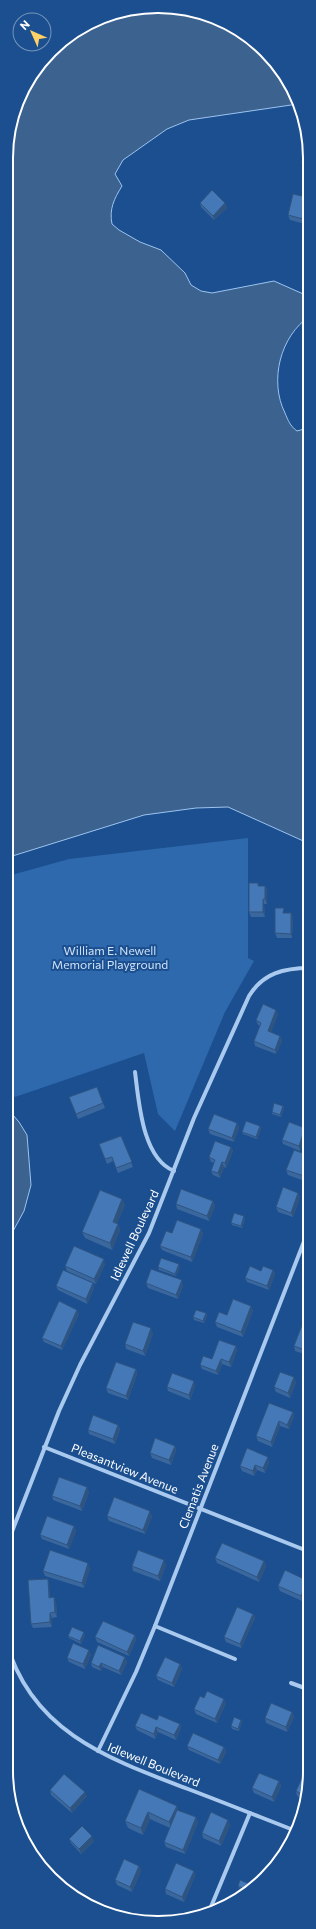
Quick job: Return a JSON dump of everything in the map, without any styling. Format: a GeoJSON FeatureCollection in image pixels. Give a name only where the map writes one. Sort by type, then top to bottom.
{"type":"FeatureCollection","features":[{"type":"Feature","properties":{"kind":"street","name":"Idlewell Boulevard"},"geometry":{"type":"LineString","coordinates":[[13,1529],[44,1447],[73,1380],[149,1233],[200,1105],[253,989],[262,980],[273,973],[288,969],[303,968]]}},
{"type":"Feature","properties":{"kind":"street"},"geometry":{"type":"LineString","coordinates":[[135,1072],[140,1116],[147,1137],[160,1161],[164,1166],[174,1171]]}},
{"type":"Feature","properties":{"kind":"street","name":"Clematis Avenue"},"geometry":{"type":"LineString","coordinates":[[98,1751],[136,1672],[155,1626],[303,1244]]}},
{"type":"Feature","properties":{"kind":"street","name":"Pleasantview Avenue"},"geometry":{"type":"LineString","coordinates":[[44,1447],[303,1549]]}},
{"type":"Feature","properties":{"kind":"street"},"geometry":{"type":"LineString","coordinates":[[155,1626],[235,1659]]}},
{"type":"Feature","properties":{"kind":"street","name":"Idlewell Boulevard"},"geometry":{"type":"LineString","coordinates":[[13,1659],[19,1675],[38,1704],[64,1730],[98,1751],[134,1769],[291,1829]]}},
{"type":"Feature","properties":{"kind":"street"},"geometry":{"type":"LineString","coordinates":[[291,1683],[303,1687]]}},
{"type":"Feature","properties":{"kind":"street"},"geometry":{"type":"LineString","coordinates":[[212,1906],[250,1813]]}},
{"type":"Feature","properties":{"kind":"green space","name":"William E. Newell Memorial Playground"},"geometry":{"type":"Polygon","coordinates":[[[248,838],[248,958],[254,961],[225,1012],[175,1131],[158,1114],[144,1053],[15,1097],[13,1095],[13,875],[69,859],[248,838]]]}},
{"type":"Feature","properties":{"kind":"shaded area"},"geometry":{"type":"Polygon","coordinates":[[[149,13],[177,14],[196,18],[213,24],[239,37],[261,55],[279,77],[293,105],[189,120],[167,129],[123,160],[115,174],[122,186],[113,204],[111,214],[112,224],[119,230],[140,242],[161,250],[185,273],[191,285],[201,291],[212,293],[274,281],[303,294],[303,322],[291,335],[285,347],[280,360],[278,387],[280,400],[287,418],[297,431],[303,429],[303,841],[228,807],[196,808],[144,815],[13,856],[14,139],[21,111],[32,85],[55,55],[77,37],[94,28],[120,18],[149,13]]]}},
{"type":"Feature","properties":{"kind":"shaded area"},"geometry":{"type":"Polygon","coordinates":[[[13,1115],[27,1135],[31,1185],[24,1211],[13,1231],[13,1115]]]}},
{"type":"Feature","properties":{"kind":"building"},"geometry":{"type":"Polygon","coordinates":[[[212,190],[225,203],[213,216],[200,203],[212,190]]]}},
{"type":"Feature","properties":{"kind":"building"},"geometry":{"type":"Polygon","coordinates":[[[293,194],[303,196],[303,219],[288,215],[293,194]]]}},
{"type":"Feature","properties":{"kind":"building"},"geometry":{"type":"Polygon","coordinates":[[[249,883],[258,883],[258,886],[265,886],[263,912],[249,912],[249,883]]]}},
{"type":"Feature","properties":{"kind":"building"},"geometry":{"type":"Polygon","coordinates":[[[275,908],[284,908],[283,913],[291,913],[291,934],[275,933],[275,908]]]}},
{"type":"Feature","properties":{"kind":"building"},"geometry":{"type":"Polygon","coordinates":[[[263,1004],[276,1010],[268,1031],[280,1036],[275,1050],[254,1041],[261,1023],[256,1020],[263,1004]]]}},
{"type":"Feature","properties":{"kind":"building"},"geometry":{"type":"Polygon","coordinates":[[[97,1087],[103,1103],[76,1114],[69,1097],[97,1087]]]}},
{"type":"Feature","properties":{"kind":"building"},"geometry":{"type":"Polygon","coordinates":[[[274,1103],[283,1106],[280,1115],[272,1112],[274,1103]]]}},
{"type":"Feature","properties":{"kind":"building"},"geometry":{"type":"Polygon","coordinates":[[[214,1114],[237,1123],[232,1138],[208,1129],[214,1114]]]}},
{"type":"Feature","properties":{"kind":"building"},"geometry":{"type":"Polygon","coordinates":[[[246,1121],[260,1126],[256,1137],[242,1132],[246,1121]]]}},
{"type":"Feature","properties":{"kind":"building"},"geometry":{"type":"Polygon","coordinates":[[[289,1122],[303,1127],[303,1134],[299,1146],[282,1140],[289,1122]]]}},
{"type":"Feature","properties":{"kind":"building"},"geometry":{"type":"Polygon","coordinates":[[[121,1136],[132,1162],[116,1168],[112,1157],[105,1159],[99,1144],[121,1136]]]}},
{"type":"Feature","properties":{"kind":"building"},"geometry":{"type":"Polygon","coordinates":[[[215,1141],[231,1147],[225,1163],[222,1162],[218,1173],[211,1171],[215,1160],[209,1157],[215,1141]]]}},
{"type":"Feature","properties":{"kind":"building"},"geometry":{"type":"Polygon","coordinates":[[[294,1150],[303,1153],[303,1176],[286,1170],[294,1150]]]}},
{"type":"Feature","properties":{"kind":"building"},"geometry":{"type":"Polygon","coordinates":[[[283,1187],[298,1193],[291,1213],[276,1207],[283,1187]]]}},
{"type":"Feature","properties":{"kind":"building"},"geometry":{"type":"Polygon","coordinates":[[[181,1189],[213,1201],[207,1216],[176,1204],[181,1189]]]}},
{"type":"Feature","properties":{"kind":"building"},"geometry":{"type":"Polygon","coordinates":[[[100,1190],[122,1199],[113,1222],[118,1224],[110,1243],[82,1232],[100,1190]]]}},
{"type":"Feature","properties":{"kind":"building"},"geometry":{"type":"Polygon","coordinates":[[[234,1213],[244,1216],[241,1226],[231,1223],[234,1213]]]}},
{"type":"Feature","properties":{"kind":"building"},"geometry":{"type":"Polygon","coordinates":[[[177,1220],[201,1229],[191,1257],[160,1246],[166,1231],[172,1233],[177,1220]]]}},
{"type":"Feature","properties":{"kind":"building"},"geometry":{"type":"Polygon","coordinates":[[[74,1246],[104,1259],[94,1279],[65,1266],[74,1246]]]}},
{"type":"Feature","properties":{"kind":"building"},"geometry":{"type":"Polygon","coordinates":[[[161,1258],[179,1264],[175,1274],[158,1267],[161,1258]]]}},
{"type":"Feature","properties":{"kind":"building"},"geometry":{"type":"Polygon","coordinates":[[[250,1266],[261,1271],[263,1266],[273,1270],[267,1286],[245,1278],[250,1266]]]}},
{"type":"Feature","properties":{"kind":"building"},"geometry":{"type":"Polygon","coordinates":[[[151,1269],[182,1280],[176,1295],[146,1283],[151,1269]]]}},
{"type":"Feature","properties":{"kind":"building"},"geometry":{"type":"Polygon","coordinates":[[[63,1270],[93,1283],[86,1299],[56,1286],[63,1270]]]}},
{"type":"Feature","properties":{"kind":"building"},"geometry":{"type":"Polygon","coordinates":[[[233,1299],[251,1306],[241,1332],[215,1322],[219,1312],[227,1315],[233,1299]]]}},
{"type":"Feature","properties":{"kind":"building"},"geometry":{"type":"Polygon","coordinates":[[[59,1301],[77,1310],[61,1346],[42,1338],[59,1301]]]}},
{"type":"Feature","properties":{"kind":"building"},"geometry":{"type":"Polygon","coordinates":[[[196,1310],[206,1313],[203,1321],[193,1317],[196,1310]]]}},
{"type":"Feature","properties":{"kind":"building"},"geometry":{"type":"Polygon","coordinates":[[[133,1322],[151,1328],[143,1351],[125,1344],[133,1322]]]}},
{"type":"Feature","properties":{"kind":"building"},"geometry":{"type":"Polygon","coordinates":[[[303,1322],[303,1349],[294,1346],[303,1322]]]}},
{"type":"Feature","properties":{"kind":"building"},"geometry":{"type":"Polygon","coordinates":[[[219,1340],[236,1346],[229,1362],[221,1359],[216,1371],[200,1365],[203,1356],[212,1359],[219,1340]]]}},
{"type":"Feature","properties":{"kind":"building"},"geometry":{"type":"Polygon","coordinates":[[[116,1362],[136,1369],[126,1396],[106,1388],[116,1362]]]}},
{"type":"Feature","properties":{"kind":"building"},"geometry":{"type":"Polygon","coordinates":[[[280,1372],[294,1377],[288,1393],[274,1387],[280,1372]]]}},
{"type":"Feature","properties":{"kind":"building"},"geometry":{"type":"Polygon","coordinates":[[[172,1373],[194,1381],[189,1395],[167,1387],[172,1373]]]}},
{"type":"Feature","properties":{"kind":"building"},"geometry":{"type":"Polygon","coordinates":[[[269,1403],[293,1412],[287,1425],[279,1421],[271,1442],[256,1436],[269,1403]]]}},
{"type":"Feature","properties":{"kind":"building"},"geometry":{"type":"Polygon","coordinates":[[[93,1415],[118,1425],[113,1439],[88,1430],[93,1415]]]}},
{"type":"Feature","properties":{"kind":"building"},"geometry":{"type":"Polygon","coordinates":[[[155,1438],[175,1446],[169,1460],[150,1453],[155,1438]]]}},
{"type":"Feature","properties":{"kind":"building"},"geometry":{"type":"Polygon","coordinates":[[[247,1448],[268,1457],[263,1468],[255,1465],[253,1471],[240,1466],[247,1448]]]}},
{"type":"Feature","properties":{"kind":"building"},"geometry":{"type":"Polygon","coordinates":[[[59,1477],[87,1487],[80,1506],[52,1496],[59,1477]]]}},
{"type":"Feature","properties":{"kind":"building"},"geometry":{"type":"Polygon","coordinates":[[[114,1497],[150,1511],[143,1530],[107,1516],[114,1497]]]}},
{"type":"Feature","properties":{"kind":"building"},"geometry":{"type":"Polygon","coordinates":[[[47,1516],[74,1526],[67,1545],[40,1535],[47,1516]]]}},
{"type":"Feature","properties":{"kind":"building"},"geometry":{"type":"Polygon","coordinates":[[[222,1543],[264,1561],[257,1577],[215,1558],[222,1543]]]}},
{"type":"Feature","properties":{"kind":"building"},"geometry":{"type":"Polygon","coordinates":[[[50,1550],[88,1563],[82,1583],[43,1571],[50,1550]]]}},
{"type":"Feature","properties":{"kind":"building"},"geometry":{"type":"Polygon","coordinates":[[[138,1550],[164,1560],[158,1576],[132,1566],[138,1550]]]}},
{"type":"Feature","properties":{"kind":"building"},"geometry":{"type":"Polygon","coordinates":[[[285,1570],[303,1579],[303,1592],[301,1596],[278,1586],[285,1570]]]}},
{"type":"Feature","properties":{"kind":"building"},"geometry":{"type":"Polygon","coordinates":[[[48,1579],[49,1598],[54,1597],[55,1612],[50,1613],[50,1622],[31,1624],[28,1580],[48,1579]]]}},
{"type":"Feature","properties":{"kind":"building"},"geometry":{"type":"Polygon","coordinates":[[[237,1607],[253,1614],[240,1644],[224,1637],[237,1607]]]}},
{"type":"Feature","properties":{"kind":"building"},"geometry":{"type":"Polygon","coordinates":[[[103,1621],[135,1635],[127,1652],[95,1637],[103,1621]]]}},
{"type":"Feature","properties":{"kind":"building"},"geometry":{"type":"Polygon","coordinates":[[[72,1627],[84,1632],[80,1641],[68,1636],[72,1627]]]}},
{"type":"Feature","properties":{"kind":"building"},"geometry":{"type":"Polygon","coordinates":[[[73,1643],[89,1650],[83,1664],[67,1658],[73,1643]]]}},
{"type":"Feature","properties":{"kind":"building"},"geometry":{"type":"Polygon","coordinates":[[[98,1645],[125,1657],[119,1671],[101,1663],[99,1667],[91,1663],[98,1645]]]}},
{"type":"Feature","properties":{"kind":"building"},"geometry":{"type":"Polygon","coordinates":[[[165,1657],[180,1664],[172,1683],[156,1676],[165,1657]]]}},
{"type":"Feature","properties":{"kind":"building"},"geometry":{"type":"Polygon","coordinates":[[[207,1691],[224,1699],[215,1719],[194,1709],[200,1696],[204,1698],[207,1691]]]}},
{"type":"Feature","properties":{"kind":"building"},"geometry":{"type":"Polygon","coordinates":[[[271,1703],[292,1712],[286,1727],[265,1718],[271,1703]]]}},
{"type":"Feature","properties":{"kind":"building"},"geometry":{"type":"Polygon","coordinates":[[[141,1713],[157,1720],[159,1715],[180,1724],[174,1735],[156,1727],[154,1734],[135,1726],[141,1713]]]}},
{"type":"Feature","properties":{"kind":"building"},"geometry":{"type":"Polygon","coordinates":[[[234,1717],[241,1720],[238,1729],[231,1726],[234,1717]]]}},
{"type":"Feature","properties":{"kind":"building"},"geometry":{"type":"Polygon","coordinates":[[[193,1733],[224,1747],[218,1760],[187,1746],[193,1733]]]}},
{"type":"Feature","properties":{"kind":"building"},"geometry":{"type":"Polygon","coordinates":[[[259,1773],[279,1781],[272,1797],[252,1788],[259,1773]]]}},
{"type":"Feature","properties":{"kind":"building"},"geometry":{"type":"Polygon","coordinates":[[[64,1774],[85,1792],[70,1808],[50,1790],[64,1774]]]}},
{"type":"Feature","properties":{"kind":"building"},"geometry":{"type":"Polygon","coordinates":[[[302,1778],[303,1778],[301,1794],[296,1791],[302,1778]]]}},
{"type":"Feature","properties":{"kind":"building"},"geometry":{"type":"Polygon","coordinates":[[[139,1789],[177,1806],[169,1822],[148,1812],[141,1828],[125,1821],[139,1789]]]}},
{"type":"Feature","properties":{"kind":"building"},"geometry":{"type":"Polygon","coordinates":[[[177,1810],[196,1817],[183,1850],[164,1842],[177,1810]]]}},
{"type":"Feature","properties":{"kind":"building"},"geometry":{"type":"Polygon","coordinates":[[[211,1812],[228,1820],[219,1841],[202,1833],[211,1812]]]}},
{"type":"Feature","properties":{"kind":"building"},"geometry":{"type":"Polygon","coordinates":[[[82,1826],[92,1836],[79,1849],[69,1839],[82,1826]]]}},
{"type":"Feature","properties":{"kind":"building"},"geometry":{"type":"Polygon","coordinates":[[[124,1859],[139,1866],[130,1887],[115,1880],[124,1859]]]}},
{"type":"Feature","properties":{"kind":"building"},"geometry":{"type":"Polygon","coordinates":[[[176,1863],[194,1871],[182,1897],[165,1889],[176,1863]]]}},
{"type":"Feature","properties":{"kind":"building"},"geometry":{"type":"Polygon","coordinates":[[[240,1880],[249,1884],[243,1888],[238,1886],[240,1880]]]}}]}
